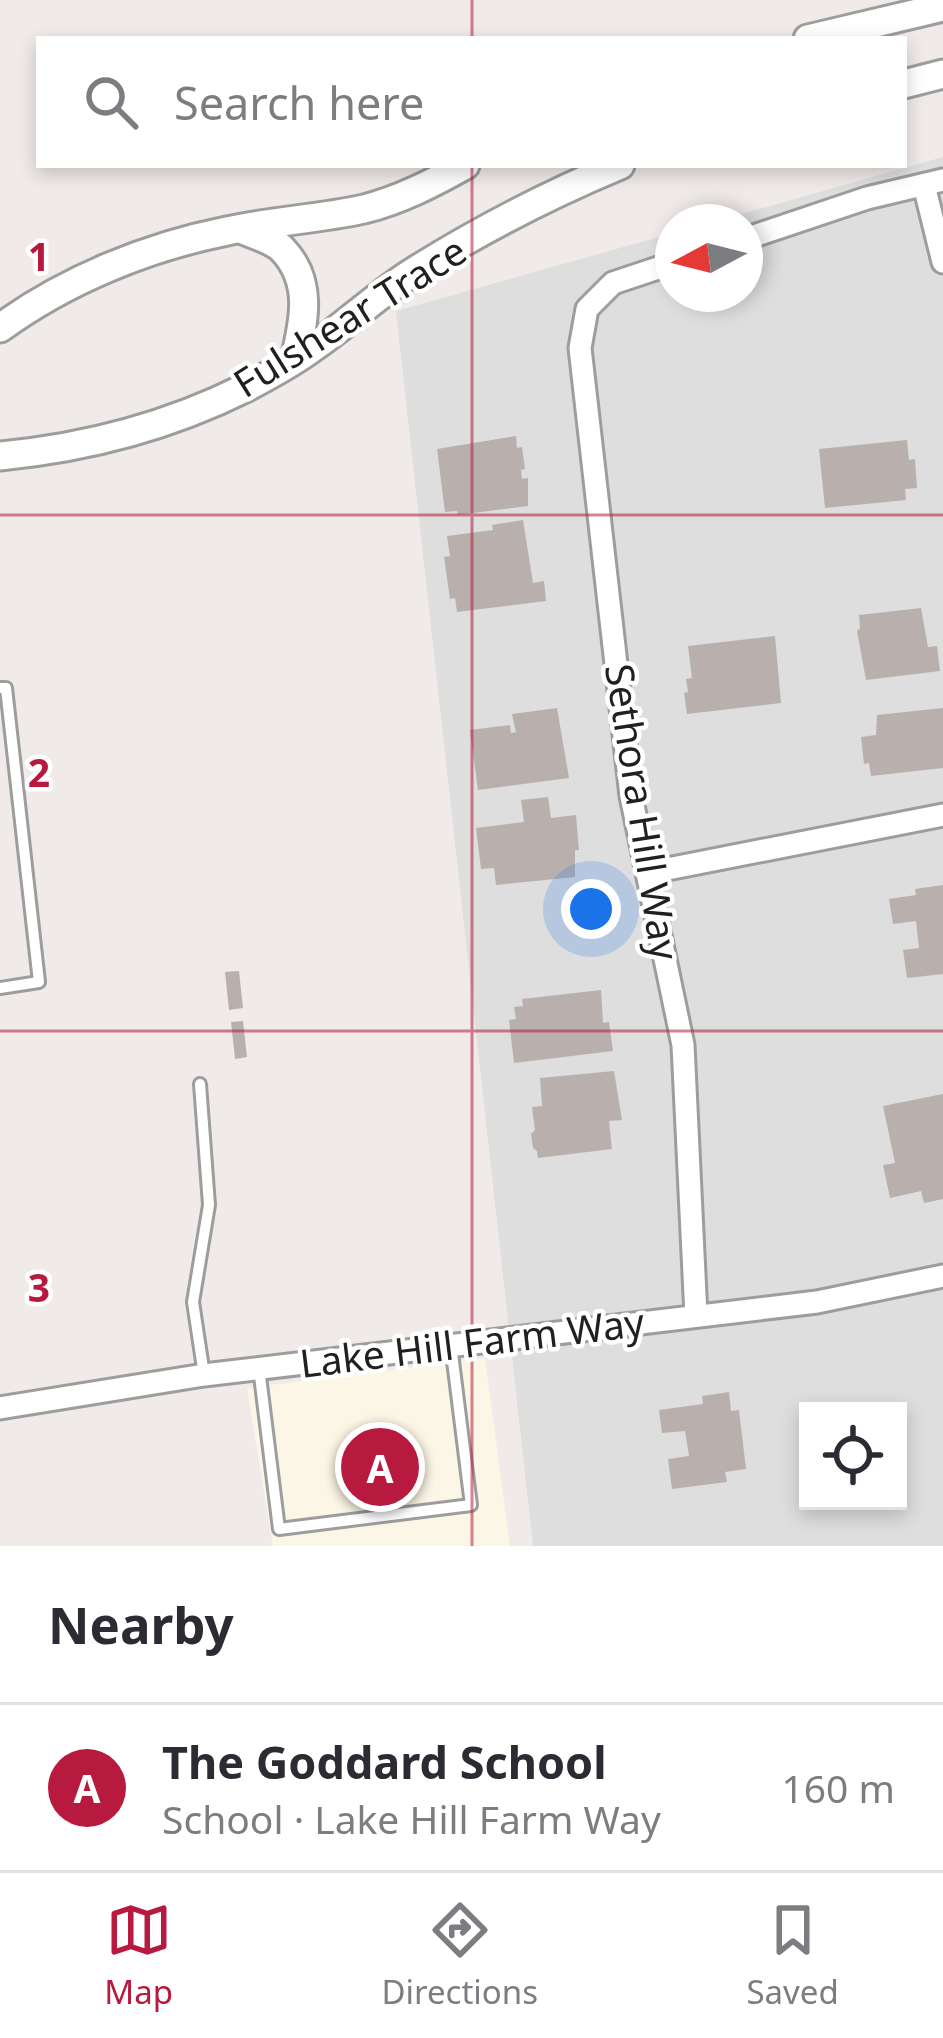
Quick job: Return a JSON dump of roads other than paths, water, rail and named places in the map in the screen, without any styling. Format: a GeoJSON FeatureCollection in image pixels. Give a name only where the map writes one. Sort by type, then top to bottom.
{"type":"FeatureCollection","features":[{"type":"Feature","properties":{"kind":"street"},"geometry":{"type":"LineString","coordinates":[[821,36],[943,7]]}},
{"type":"Feature","properties":{"kind":"street"},"geometry":{"type":"LineString","coordinates":[[907,83],[943,74]]}},
{"type":"Feature","properties":{"kind":"street","name":"Fulshear Trace"},"geometry":{"type":"LineString","coordinates":[[0,328],[44,299],[122,262],[178,243],[364,208],[403,196],[459,168]]}},
{"type":"Feature","properties":{"kind":"street","name":"Fulshear Trace"},"geometry":{"type":"LineString","coordinates":[[0,456],[119,436],[246,387],[314,348],[410,274],[506,220],[614,168]]}},
{"type":"Feature","properties":{"kind":"street"},"geometry":{"type":"LineString","coordinates":[[763,232],[934,182],[943,262]]}},
{"type":"Feature","properties":{"kind":"street"},"geometry":{"type":"LineString","coordinates":[[241,229],[282,248],[300,278],[306,315],[295,358]]}},
{"type":"Feature","properties":{"kind":"street","name":"Sethora Hill Way"},"geometry":{"type":"LineString","coordinates":[[655,268],[614,283],[587,309],[580,348],[631,796],[683,1045],[695,1316]]}},
{"type":"Feature","properties":{"kind":"street"},"geometry":{"type":"LineString","coordinates":[[0,442],[30,453]]}},
{"type":"Feature","properties":{"kind":"street"},"geometry":{"type":"LineString","coordinates":[[647,873],[943,815]]}},
{"type":"Feature","properties":{"kind":"street","name":"Lake Hill Farm Way"},"geometry":{"type":"LineString","coordinates":[[0,1408],[204,1375],[817,1302],[943,1276]]}},
{"type":"Feature","properties":{"kind":"lane"},"geometry":{"type":"LineString","coordinates":[[0,688],[6,688],[7,756],[39,982],[0,988]]}},
{"type":"Feature","properties":{"kind":"lane"},"geometry":{"type":"LineString","coordinates":[[200,1084],[209,1205],[193,1302],[204,1375]]}},
{"type":"Feature","properties":{"kind":"lane"},"geometry":{"type":"LineString","coordinates":[[260,1368],[279,1529],[471,1505],[451,1345]]}},
{"type":"Feature","properties":{"kind":"place","name":"The Goddard School"},"geometry":{"type":"Point","coordinates":[380,1467]}}]}
